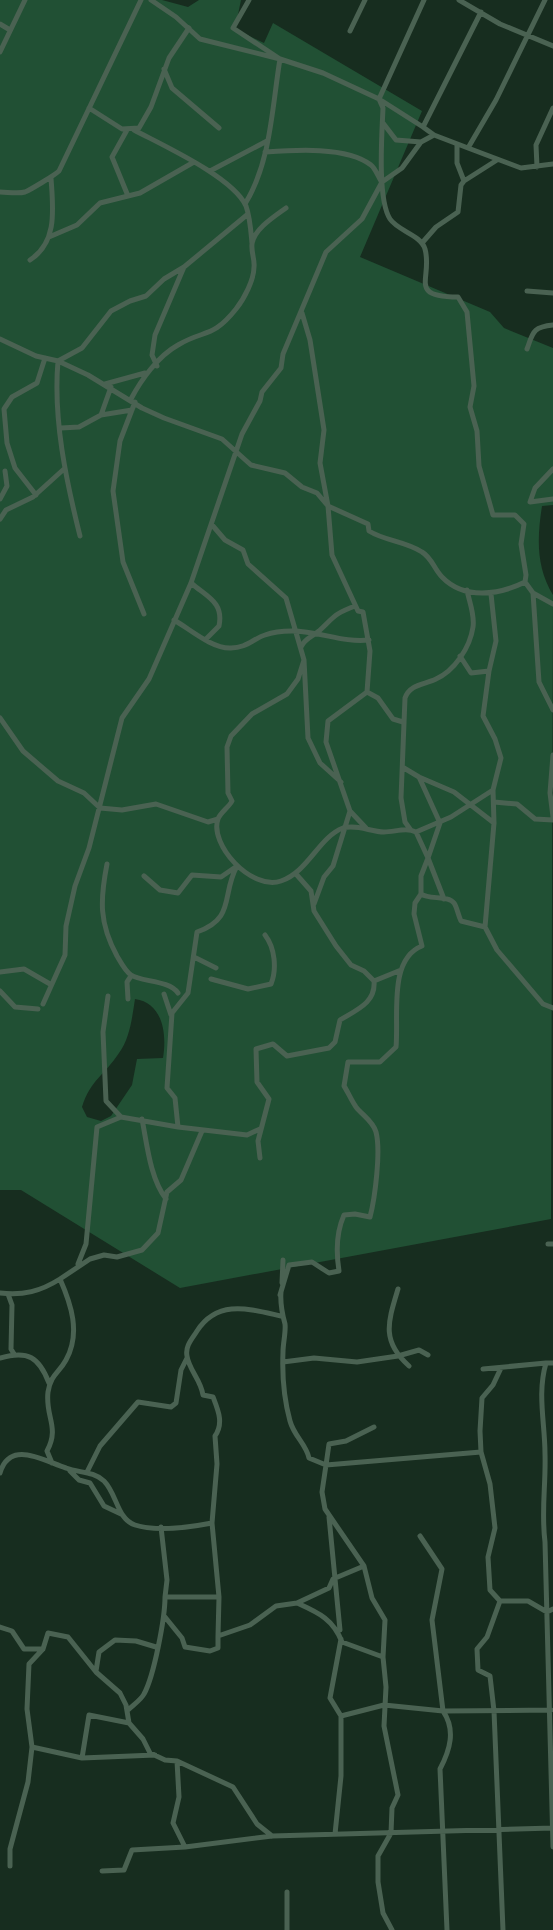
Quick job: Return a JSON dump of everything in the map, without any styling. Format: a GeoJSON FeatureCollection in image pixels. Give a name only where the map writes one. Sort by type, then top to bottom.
{"type":"FeatureCollection","features":[{"type":"Feature","properties":{"kind":"street"},"geometry":{"type":"LineString","coordinates":[[0,52],[25,0]]}},
{"type":"Feature","properties":{"kind":"street"},"geometry":{"type":"LineString","coordinates":[[0,192],[25,192],[59,171],[141,0]]}},
{"type":"Feature","properties":{"kind":"street"},"geometry":{"type":"LineString","coordinates":[[151,0],[200,39],[280,59],[322,73],[379,99],[434,135],[521,168],[553,164]]}},
{"type":"Feature","properties":{"kind":"street"},"geometry":{"type":"LineString","coordinates":[[249,0],[233,28],[280,59]]}},
{"type":"Feature","properties":{"kind":"street"},"geometry":{"type":"LineString","coordinates":[[350,31],[365,0]]}},
{"type":"Feature","properties":{"kind":"street"},"geometry":{"type":"LineString","coordinates":[[424,0],[379,99],[383,108],[382,182],[385,207],[389,218],[422,243],[428,290],[438,297],[458,297],[467,312],[474,386],[470,406],[477,430],[479,466],[493,514],[515,515],[524,524],[521,544],[525,582],[533,593],[553,604]]}},
{"type":"Feature","properties":{"kind":"street"},"geometry":{"type":"LineString","coordinates":[[459,0],[500,24],[553,46]]}},
{"type":"Feature","properties":{"kind":"street"},"geometry":{"type":"LineString","coordinates":[[468,148],[545,0]]}},
{"type":"Feature","properties":{"kind":"street"},"geometry":{"type":"LineString","coordinates":[[423,128],[481,12]]}},
{"type":"Feature","properties":{"kind":"street"},"geometry":{"type":"LineString","coordinates":[[0,24],[10,30]]}},
{"type":"Feature","properties":{"kind":"street"},"geometry":{"type":"LineString","coordinates":[[128,196],[112,157],[130,130],[145,120],[164,68],[189,28]]}},
{"type":"Feature","properties":{"kind":"street"},"geometry":{"type":"LineString","coordinates":[[244,204],[256,182],[265,152],[280,59]]}},
{"type":"Feature","properties":{"kind":"street"},"geometry":{"type":"LineString","coordinates":[[164,68],[172,88],[219,128]]}},
{"type":"Feature","properties":{"kind":"street"},"geometry":{"type":"LineString","coordinates":[[89,108],[210,171],[244,204],[248,214],[252,243],[253,275],[240,304],[216,330],[178,345],[136,385],[132,410],[120,441],[113,491],[123,562],[144,614]]}},
{"type":"Feature","properties":{"kind":"street"},"geometry":{"type":"LineString","coordinates":[[537,167],[536,146],[553,108]]}},
{"type":"Feature","properties":{"kind":"street"},"geometry":{"type":"LineString","coordinates":[[382,121],[396,140],[421,142]]}},
{"type":"Feature","properties":{"kind":"street"},"geometry":{"type":"LineString","coordinates":[[43,1004],[50,984],[65,955],[66,926],[75,886],[100,808],[122,718],[149,679],[191,583],[213,526],[242,434],[261,401],[262,392],[281,368],[283,354],[326,252],[362,219],[382,182],[410,161],[421,142],[434,135]]}},
{"type":"Feature","properties":{"kind":"street"},"geometry":{"type":"LineString","coordinates":[[210,171],[267,141]]}},
{"type":"Feature","properties":{"kind":"street"},"geometry":{"type":"LineString","coordinates":[[422,243],[436,227],[458,212],[464,181],[457,163],[457,144]]}},
{"type":"Feature","properties":{"kind":"street"},"geometry":{"type":"LineString","coordinates":[[265,152],[308,149],[343,154],[372,165],[382,182]]}},
{"type":"Feature","properties":{"kind":"street"},"geometry":{"type":"LineString","coordinates":[[464,181],[497,160]]}},
{"type":"Feature","properties":{"kind":"street"},"geometry":{"type":"LineString","coordinates":[[50,237],[77,225],[100,203],[140,193],[194,162]]}},
{"type":"Feature","properties":{"kind":"street"},"geometry":{"type":"LineString","coordinates":[[30,260],[44,250],[50,237],[51,178]]}},
{"type":"Feature","properties":{"kind":"street"},"geometry":{"type":"LineString","coordinates":[[252,243],[265,225],[286,208]]}},
{"type":"Feature","properties":{"kind":"street"},"geometry":{"type":"LineString","coordinates":[[58,361],[82,348],[111,311],[146,296],[164,279],[184,267],[248,214]]}},
{"type":"Feature","properties":{"kind":"street"},"geometry":{"type":"LineString","coordinates":[[157,366],[152,355],[155,335],[184,267]]}},
{"type":"Feature","properties":{"kind":"street"},"geometry":{"type":"LineString","coordinates":[[527,291],[553,293]]}},
{"type":"Feature","properties":{"kind":"street"},"geometry":{"type":"LineString","coordinates":[[302,312],[310,340],[317,398],[324,430],[320,464],[328,506],[332,555],[355,606],[358,611],[363,612],[369,640],[367,692]]}},
{"type":"Feature","properties":{"kind":"street"},"geometry":{"type":"LineString","coordinates":[[527,349],[532,333],[553,325]]}},
{"type":"Feature","properties":{"kind":"street"},"geometry":{"type":"LineString","coordinates":[[0,339],[45,358],[58,361],[111,387],[164,418],[222,439],[251,465],[290,475],[302,486],[317,493],[328,506],[368,524],[369,531],[377,536],[398,541],[423,553],[440,576],[449,583],[467,590],[491,594],[525,582]]}},
{"type":"Feature","properties":{"kind":"street"},"geometry":{"type":"LineString","coordinates":[[36,495],[15,468],[7,443],[4,408],[12,397],[37,383],[45,358]]}},
{"type":"Feature","properties":{"kind":"street"},"geometry":{"type":"LineString","coordinates":[[58,361],[56,383],[64,469],[80,536]]}},
{"type":"Feature","properties":{"kind":"street"},"geometry":{"type":"LineString","coordinates":[[103,384],[146,373]]}},
{"type":"Feature","properties":{"kind":"street"},"geometry":{"type":"LineString","coordinates":[[101,415],[111,387]]}},
{"type":"Feature","properties":{"kind":"street"},"geometry":{"type":"LineString","coordinates":[[61,428],[79,427],[101,415],[132,410]]}},
{"type":"Feature","properties":{"kind":"street"},"geometry":{"type":"LineString","coordinates":[[0,499],[7,486],[3,471],[15,468]]}},
{"type":"Feature","properties":{"kind":"street"},"geometry":{"type":"LineString","coordinates":[[0,519],[6,510],[36,495],[64,469]]}},
{"type":"Feature","properties":{"kind":"street"},"geometry":{"type":"LineString","coordinates":[[553,469],[535,488],[530,502],[553,499]]}},
{"type":"Feature","properties":{"kind":"street"},"geometry":{"type":"LineString","coordinates":[[213,526],[225,540],[243,550],[253,569],[286,598],[304,660],[308,738],[320,763],[342,783]]}},
{"type":"Feature","properties":{"kind":"street"},"geometry":{"type":"LineString","coordinates":[[191,583],[215,600],[220,611],[219,626],[206,639]]}},
{"type":"Feature","properties":{"kind":"street"},"geometry":{"type":"LineString","coordinates":[[444,899],[428,858],[402,809],[403,722],[405,698],[411,689],[435,680],[454,667],[460,656],[473,626],[467,590]]}},
{"type":"Feature","properties":{"kind":"street"},"geometry":{"type":"LineString","coordinates":[[533,593],[540,685],[553,710]]}},
{"type":"Feature","properties":{"kind":"street"},"geometry":{"type":"LineString","coordinates":[[491,594],[496,641],[483,716],[495,739],[501,758],[493,790],[494,822],[486,927],[497,950],[543,1004],[553,1008]]}},
{"type":"Feature","properties":{"kind":"street"},"geometry":{"type":"LineString","coordinates":[[301,647],[305,639],[315,633],[334,614],[355,606]]}},
{"type":"Feature","properties":{"kind":"street"},"geometry":{"type":"LineString","coordinates":[[174,620],[217,645],[231,649],[249,645],[266,634],[294,631],[333,635],[351,642],[369,640]]}},
{"type":"Feature","properties":{"kind":"street"},"geometry":{"type":"LineString","coordinates":[[460,656],[471,672],[489,671]]}},
{"type":"Feature","properties":{"kind":"street"},"geometry":{"type":"LineString","coordinates":[[0,718],[23,751],[58,781],[84,793],[100,808],[122,810],[156,804],[208,822],[218,819],[232,801],[228,793],[227,747],[231,736],[252,714],[287,694],[298,679],[304,660]]}},
{"type":"Feature","properties":{"kind":"street"},"geometry":{"type":"LineString","coordinates":[[367,692],[378,698],[393,719],[403,722]]}},
{"type":"Feature","properties":{"kind":"street"},"geometry":{"type":"LineString","coordinates":[[366,828],[350,811],[326,742],[328,721],[367,692]]}},
{"type":"Feature","properties":{"kind":"street"},"geometry":{"type":"LineString","coordinates":[[494,802],[517,804],[535,819],[553,819],[553,755]]}},
{"type":"Feature","properties":{"kind":"street"},"geometry":{"type":"LineString","coordinates":[[404,768],[454,792],[494,822]]}},
{"type":"Feature","properties":{"kind":"street"},"geometry":{"type":"LineString","coordinates":[[280,1295],[289,1265],[312,1262],[330,1273],[339,1271],[336,1249],[340,1224],[344,1215],[355,1214],[370,1217],[373,1192],[377,1184],[376,1132],[370,1121],[356,1107],[344,1086],[348,1062],[380,1062],[396,1047],[401,970],[414,949],[422,946],[414,914],[415,903],[421,894],[421,876],[440,823],[419,777]]}},
{"type":"Feature","properties":{"kind":"street"},"geometry":{"type":"LineString","coordinates":[[218,819],[222,844],[237,866],[250,878],[265,884],[283,881],[297,873],[334,834],[344,828],[366,828],[383,832],[413,831],[440,823],[493,790]]}},
{"type":"Feature","properties":{"kind":"street"},"geometry":{"type":"LineString","coordinates":[[314,904],[324,877],[333,866],[350,811]]}},
{"type":"Feature","properties":{"kind":"street"},"geometry":{"type":"LineString","coordinates":[[107,864],[103,886],[103,924],[121,963],[131,975],[162,984],[178,993]]}},
{"type":"Feature","properties":{"kind":"street"},"geometry":{"type":"LineString","coordinates":[[144,876],[160,890],[178,894],[192,875],[221,877],[237,866]]}},
{"type":"Feature","properties":{"kind":"street"},"geometry":{"type":"LineString","coordinates":[[171,1015],[188,993],[197,932],[211,927],[221,918],[227,905],[229,882],[237,866]]}},
{"type":"Feature","properties":{"kind":"street"},"geometry":{"type":"LineString","coordinates":[[260,1158],[258,1142],[269,1099],[257,1082],[256,1049],[273,1044],[287,1056],[329,1048],[336,1042],[340,1020],[370,1000],[375,989],[374,981],[364,971],[351,965],[328,933],[324,923],[314,911],[311,891],[297,873]]}},
{"type":"Feature","properties":{"kind":"street"},"geometry":{"type":"LineString","coordinates":[[421,894],[454,903],[461,921],[486,927]]}},
{"type":"Feature","properties":{"kind":"street"},"geometry":{"type":"LineString","coordinates":[[211,979],[248,989],[272,984],[275,974],[274,963],[270,942],[265,935]]}},
{"type":"Feature","properties":{"kind":"street"},"geometry":{"type":"LineString","coordinates":[[195,957],[216,968]]}},
{"type":"Feature","properties":{"kind":"street"},"geometry":{"type":"LineString","coordinates":[[0,972],[24,969],[50,984]]}},
{"type":"Feature","properties":{"kind":"street"},"geometry":{"type":"LineString","coordinates":[[374,981],[401,970]]}},
{"type":"Feature","properties":{"kind":"street"},"geometry":{"type":"LineString","coordinates":[[128,999],[127,982],[131,975]]}},
{"type":"Feature","properties":{"kind":"street"},"geometry":{"type":"LineString","coordinates":[[0,991],[15,1007],[38,1009]]}},
{"type":"Feature","properties":{"kind":"street"},"geometry":{"type":"LineString","coordinates":[[164,994],[171,1015],[167,1088],[175,1098],[178,1127]]}},
{"type":"Feature","properties":{"kind":"street"},"geometry":{"type":"LineString","coordinates":[[108,996],[104,1032],[106,1101],[121,1117]]}},
{"type":"Feature","properties":{"kind":"street"},"geometry":{"type":"LineString","coordinates":[[71,1272],[81,1261],[86,1244],[97,1126],[121,1117],[202,1131],[247,1135],[260,1129]]}},
{"type":"Feature","properties":{"kind":"street"},"geometry":{"type":"LineString","coordinates":[[142,1119],[153,1170],[160,1191],[166,1199]]}},
{"type":"Feature","properties":{"kind":"street"},"geometry":{"type":"LineString","coordinates":[[0,1293],[44,1289],[90,1259],[104,1255],[117,1257],[141,1250],[159,1233],[167,1192],[181,1180],[187,1170],[202,1131]]}},
{"type":"Feature","properties":{"kind":"street"},"geometry":{"type":"LineString","coordinates":[[283,1260],[280,1295],[281,1316],[285,1324],[283,1362],[285,1401],[291,1425],[298,1439],[306,1447],[309,1458],[326,1464],[481,1452]]}},
{"type":"Feature","properties":{"kind":"street"},"geometry":{"type":"LineString","coordinates":[[52,1463],[47,1451],[54,1438],[47,1402],[50,1383],[57,1369],[66,1361],[73,1334],[72,1306],[60,1278]]}},
{"type":"Feature","properties":{"kind":"street"},"geometry":{"type":"LineString","coordinates":[[398,1289],[392,1309],[388,1341],[398,1356],[409,1366]]}},
{"type":"Feature","properties":{"kind":"street"},"geometry":{"type":"LineString","coordinates":[[8,1294],[12,1305],[11,1349],[14,1354]]}},
{"type":"Feature","properties":{"kind":"street"},"geometry":{"type":"LineString","coordinates":[[87,1472],[100,1446],[138,1402],[171,1407],[176,1403],[182,1370],[187,1358],[188,1344],[202,1323],[216,1312],[243,1308],[281,1316]]}},
{"type":"Feature","properties":{"kind":"street"},"geometry":{"type":"LineString","coordinates":[[283,1362],[314,1358],[357,1362],[398,1356],[419,1350],[428,1355]]}},
{"type":"Feature","properties":{"kind":"street"},"geometry":{"type":"LineString","coordinates":[[0,1358],[14,1354],[31,1358],[42,1364],[50,1383]]}},
{"type":"Feature","properties":{"kind":"street"},"geometry":{"type":"LineString","coordinates":[[165,1617],[182,1638],[185,1647],[210,1651],[218,1648],[219,1597],[215,1583],[216,1538],[212,1523],[217,1464],[214,1436],[220,1429],[219,1413],[213,1397],[203,1395],[187,1358]]}},
{"type":"Feature","properties":{"kind":"street"},"geometry":{"type":"LineString","coordinates":[[546,1363],[541,1381],[546,1458],[542,1501],[550,1611],[553,1847]]}},
{"type":"Feature","properties":{"kind":"street"},"geometry":{"type":"LineString","coordinates":[[483,1369],[553,1363]]}},
{"type":"Feature","properties":{"kind":"street"},"geometry":{"type":"LineString","coordinates":[[501,1368],[493,1385],[482,1398],[481,1452],[490,1484],[495,1528],[488,1557],[490,1590],[500,1601],[528,1601],[550,1611]]}},
{"type":"Feature","properties":{"kind":"street"},"geometry":{"type":"LineString","coordinates":[[335,1834],[341,1776],[341,1716],[330,1698],[342,1642],[333,1580],[329,1516],[322,1492],[329,1444],[358,1437],[374,1427]]}},
{"type":"Feature","properties":{"kind":"street"},"geometry":{"type":"LineString","coordinates":[[0,1473],[7,1461],[18,1455],[31,1454],[69,1469],[87,1472],[103,1480],[113,1493],[121,1514]]}},
{"type":"Feature","properties":{"kind":"street"},"geometry":{"type":"LineString","coordinates":[[69,1469],[79,1480],[90,1483],[104,1506],[121,1514],[134,1525],[194,1527],[212,1523]]}},
{"type":"Feature","properties":{"kind":"street"},"geometry":{"type":"LineString","coordinates":[[329,1516],[364,1566],[372,1598],[385,1620],[382,1657],[386,1687],[384,1726],[398,1795],[392,1808],[391,1833],[378,1856],[383,1913],[392,1930]]}},
{"type":"Feature","properties":{"kind":"street"},"geometry":{"type":"LineString","coordinates":[[128,1710],[144,1695],[151,1678],[156,1647],[165,1617],[167,1580],[161,1527]]}},
{"type":"Feature","properties":{"kind":"street"},"geometry":{"type":"LineString","coordinates":[[420,1536],[442,1569],[432,1620],[444,1711],[451,1723],[449,1752],[440,1769],[447,1930]]}},
{"type":"Feature","properties":{"kind":"street"},"geometry":{"type":"LineString","coordinates":[[218,1636],[250,1625],[276,1606],[297,1603],[329,1588],[333,1580],[364,1566]]}},
{"type":"Feature","properties":{"kind":"street"},"geometry":{"type":"LineString","coordinates":[[165,1597],[219,1597]]}},
{"type":"Feature","properties":{"kind":"street"},"geometry":{"type":"LineString","coordinates":[[500,1601],[487,1637],[477,1649],[478,1670],[490,1676],[494,1711],[503,1930]]}},
{"type":"Feature","properties":{"kind":"street"},"geometry":{"type":"LineString","coordinates":[[297,1603],[323,1615],[335,1625],[342,1642],[382,1657]]}},
{"type":"Feature","properties":{"kind":"street"},"geometry":{"type":"LineString","coordinates":[[0,1627],[12,1630],[24,1649],[43,1649]]}},
{"type":"Feature","properties":{"kind":"street"},"geometry":{"type":"LineString","coordinates":[[10,1866],[10,1849],[28,1782],[32,1747],[27,1709],[29,1665],[43,1649],[48,1633],[68,1637],[96,1672],[120,1694],[128,1710],[129,1723],[143,1739],[150,1753],[177,1761],[233,1787],[257,1824],[272,1836]]}},
{"type":"Feature","properties":{"kind":"street"},"geometry":{"type":"LineString","coordinates":[[96,1672],[99,1652],[114,1640],[136,1641],[156,1647]]}},
{"type":"Feature","properties":{"kind":"street"},"geometry":{"type":"LineString","coordinates":[[341,1716],[384,1705],[444,1711],[551,1710]]}},
{"type":"Feature","properties":{"kind":"street"},"geometry":{"type":"LineString","coordinates":[[82,1758],[89,1715],[129,1723]]}},
{"type":"Feature","properties":{"kind":"street"},"geometry":{"type":"LineString","coordinates":[[32,1747],[82,1758],[157,1755]]}},
{"type":"Feature","properties":{"kind":"street"},"geometry":{"type":"LineString","coordinates":[[177,1761],[179,1797],[173,1823],[185,1847]]}},
{"type":"Feature","properties":{"kind":"street"},"geometry":{"type":"LineString","coordinates":[[102,1870],[124,1870],[132,1850],[185,1847],[272,1836],[553,1828]]}},
{"type":"Feature","properties":{"kind":"street"},"geometry":{"type":"LineString","coordinates":[[287,1892],[287,1930]]}},
{"type":"Feature","properties":{"kind":"green space"},"geometry":{"type":"Polygon","coordinates":[[[0,0],[162,0],[188,7],[199,0],[241,0],[235,29],[264,43],[273,23],[422,111],[360,257],[490,312],[504,328],[553,348],[553,505],[542,506],[539,529],[539,552],[543,574],[553,595],[551,1219],[180,1288],[21,1190],[0,1190],[0,0]],[[135,999],[130,1028],[123,1047],[89,1090],[82,1107],[87,1117],[101,1121],[111,1116],[132,1085],[137,1059],[163,1058],[164,1039],[161,1021],[152,1007],[135,999]]]}}]}
